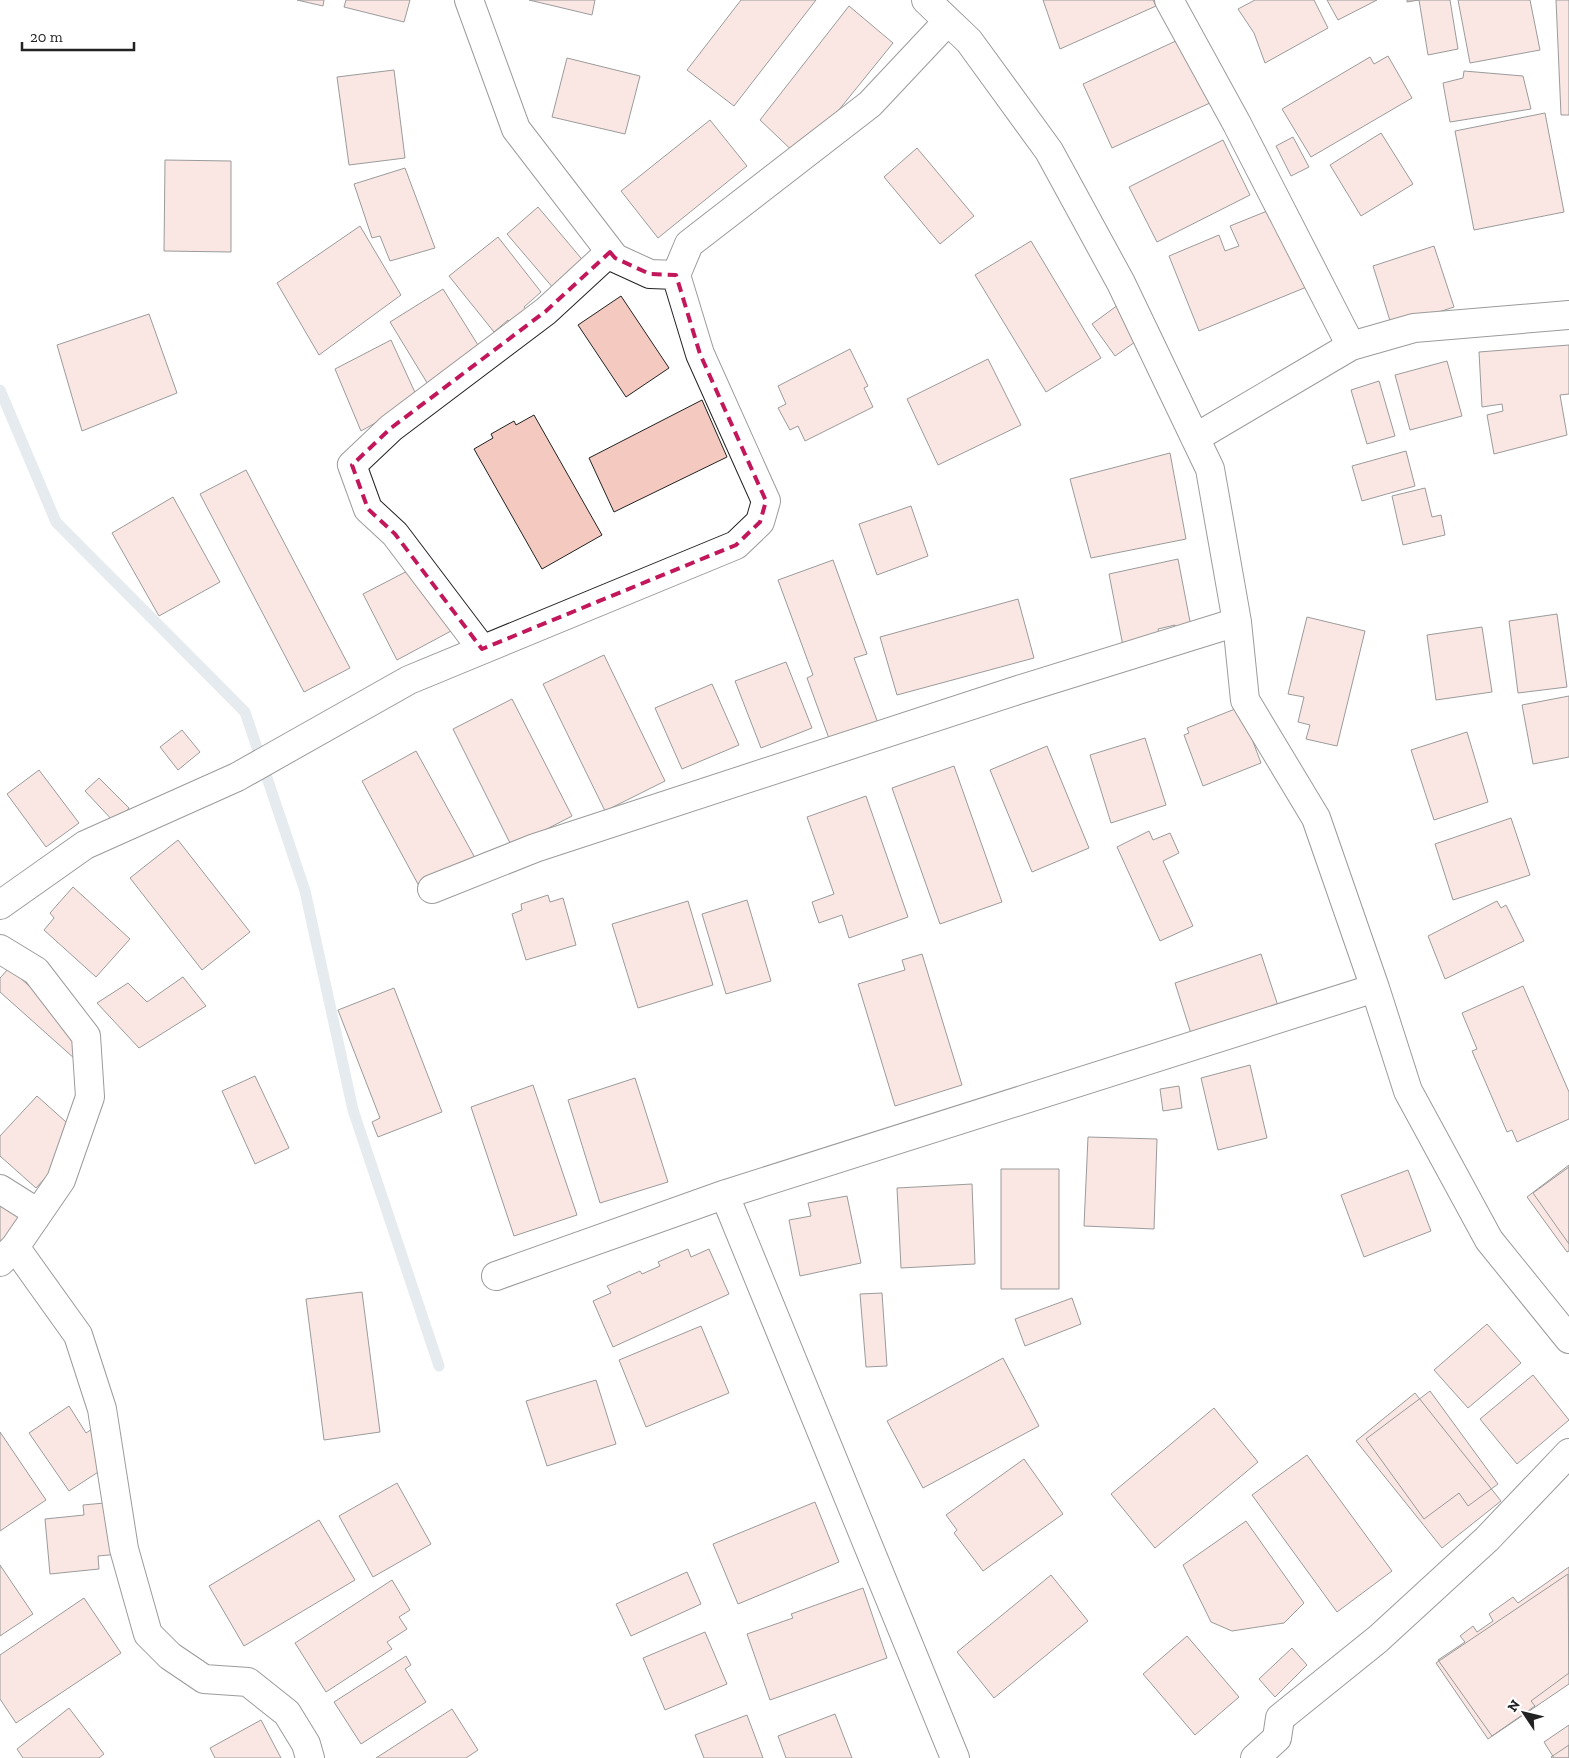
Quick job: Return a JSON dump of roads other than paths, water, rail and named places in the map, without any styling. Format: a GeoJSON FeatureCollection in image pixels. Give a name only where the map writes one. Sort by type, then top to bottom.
{"type":"FeatureCollection","features":[{"type":"Feature","properties":{"kind":"street"},"geometry":{"type":"LineString","coordinates":[[468,0],[516,128],[615,258],[650,274],[676,275]]}},
{"type":"Feature","properties":{"kind":"street"},"geometry":{"type":"LineString","coordinates":[[926,0],[968,41],[1049,151],[1121,283],[1210,469],[1237,622],[1245,700],[1316,818],[1376,988],[1408,1091],[1489,1240],[1569,1339]]}},
{"type":"Feature","properties":{"kind":"street"},"geometry":{"type":"LineString","coordinates":[[1169,0],[1237,124],[1351,346]]}},
{"type":"Feature","properties":{"kind":"street"},"geometry":{"type":"LineString","coordinates":[[0,905],[85,845],[237,777],[409,680],[736,545],[760,522],[766,501],[700,354],[676,275],[689,244],[870,104],[948,21]]}},
{"type":"Feature","properties":{"kind":"street"},"geometry":{"type":"LineString","coordinates":[[482,649],[395,534],[368,509],[352,465],[392,428],[546,311],[610,252]]}},
{"type":"Feature","properties":{"kind":"street"},"geometry":{"type":"LineString","coordinates":[[1195,438],[1351,346],[1414,328],[1569,314]]}},
{"type":"Feature","properties":{"kind":"street"},"geometry":{"type":"LineString","coordinates":[[432,889],[535,848],[1018,690],[1237,622]]}},
{"type":"Feature","properties":{"kind":"street"},"geometry":{"type":"LineString","coordinates":[[0,949],[36,971],[86,1036],[90,1097],[61,1180],[7,1254],[78,1335],[102,1409],[124,1549],[148,1634],[170,1656],[204,1679],[248,1682],[286,1713],[306,1744],[310,1758]]}},
{"type":"Feature","properties":{"kind":"street"},"geometry":{"type":"LineString","coordinates":[[496,1276],[726,1194],[1376,988]]}},
{"type":"Feature","properties":{"kind":"street"},"geometry":{"type":"LineString","coordinates":[[0,1189],[38,1213]]}},
{"type":"Feature","properties":{"kind":"street"},"geometry":{"type":"LineString","coordinates":[[726,1194],[728,1203],[956,1758]]}},
{"type":"Feature","properties":{"kind":"street"},"geometry":{"type":"LineString","coordinates":[[1266,1754],[1277,1738],[1280,1718],[1386,1633],[1487,1540],[1569,1453]]}},
{"type":"Feature","properties":{"kind":"waterway"},"geometry":{"type":"LineString","coordinates":[[0,390],[56,522],[245,712],[305,891],[353,1110],[439,1366]]}}]}
